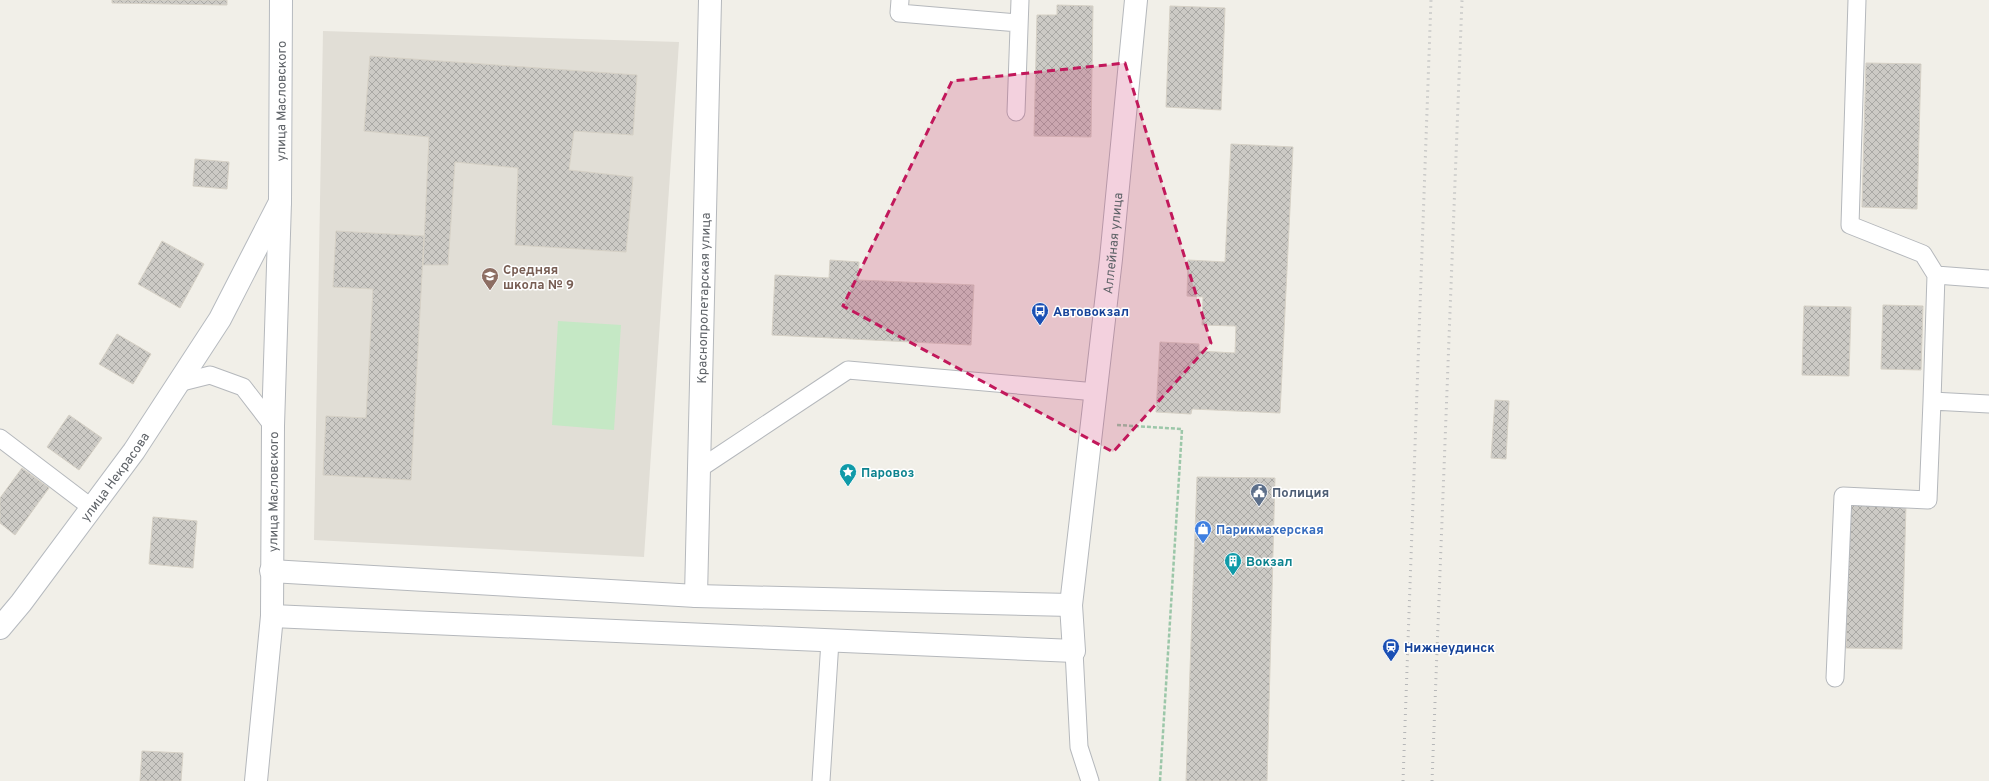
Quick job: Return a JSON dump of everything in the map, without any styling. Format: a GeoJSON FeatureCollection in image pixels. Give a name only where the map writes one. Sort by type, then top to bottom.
{"type":"FeatureCollection","features":[{"type":"Feature","properties":{"kind":"street","name":"улица Масловского"},"geometry":{"type":"LineString","coordinates":[[256,781],[272,616],[271,571],[273,426],[280,202],[281,0]]}},
{"type":"Feature","properties":{"kind":"street","name":"Краснопролетарская улица"},"geometry":{"type":"LineString","coordinates":[[696,596],[710,0]]}},
{"type":"Feature","properties":{"kind":"street","name":"Аллейная улица"},"geometry":{"type":"LineString","coordinates":[[1074,651],[1072,605],[1096,392],[1136,0]]}},
{"type":"Feature","properties":{"kind":"street","name":"улица Масловского"},"geometry":{"type":"LineString","coordinates":[[220,319],[280,202]]}},
{"type":"Feature","properties":{"kind":"street","name":"улица Некрасова"},"geometry":{"type":"LineString","coordinates":[[0,628],[21,603],[134,451],[220,319]]}},
{"type":"Feature","properties":{"kind":"street"},"geometry":{"type":"LineString","coordinates":[[271,571],[696,596],[1072,605]]}},
{"type":"Feature","properties":{"kind":"street"},"geometry":{"type":"LineString","coordinates":[[272,616],[1074,651]]}},
{"type":"Feature","properties":{"kind":"lane"},"geometry":{"type":"LineString","coordinates":[[900,0],[899,13],[1019,23]]}},
{"type":"Feature","properties":{"kind":"lane"},"geometry":{"type":"LineString","coordinates":[[1016,112],[1020,0]]}},
{"type":"Feature","properties":{"kind":"lane"},"geometry":{"type":"LineString","coordinates":[[1835,678],[1843,496],[1928,500],[1932,401],[1936,275],[1923,254],[1850,225],[1857,0]]}},
{"type":"Feature","properties":{"kind":"lane"},"geometry":{"type":"LineString","coordinates":[[1936,275],[1989,279]]}},
{"type":"Feature","properties":{"kind":"lane"},"geometry":{"type":"LineString","coordinates":[[699,469],[848,370],[1096,392]]}},
{"type":"Feature","properties":{"kind":"lane"},"geometry":{"type":"LineString","coordinates":[[178,383],[210,375],[243,387],[273,426]]}},
{"type":"Feature","properties":{"kind":"lane"},"geometry":{"type":"LineString","coordinates":[[1932,401],[1989,404]]}},
{"type":"Feature","properties":{"kind":"lane"},"geometry":{"type":"LineString","coordinates":[[0,438],[92,508]]}},
{"type":"Feature","properties":{"kind":"lane"},"geometry":{"type":"LineString","coordinates":[[821,781],[830,640]]}},
{"type":"Feature","properties":{"kind":"lane"},"geometry":{"type":"LineString","coordinates":[[1074,651],[1079,747],[1090,781]]}},
{"type":"Feature","properties":{"kind":"path"},"geometry":{"type":"LineString","coordinates":[[1092,424],[1182,429],[1160,781]]}},
{"type":"Feature","properties":{"kind":"highlighted area"},"geometry":{"type":"Polygon","coordinates":[[[1125,63],[1211,343],[1113,452],[843,306],[952,81],[1125,63]]]}},
{"type":"Feature","properties":{"kind":"shaded area","name":"Средняя школа № 9"},"geometry":{"type":"Polygon","coordinates":[[[323,31],[679,42],[644,557],[314,540],[323,31]]]}},
{"type":"Feature","properties":{"kind":"green space"},"geometry":{"type":"Polygon","coordinates":[[[558,321],[621,325],[614,430],[552,425],[558,321]]]}},
{"type":"Feature","properties":{"kind":"building"},"geometry":{"type":"Polygon","coordinates":[[[112,0],[227,0],[227,5],[112,3],[112,0]]]}},
{"type":"Feature","properties":{"kind":"building"},"geometry":{"type":"Polygon","coordinates":[[[1057,5],[1093,6],[1091,137],[1034,136],[1037,15],[1057,15],[1057,5]]]}},
{"type":"Feature","properties":{"kind":"building"},"geometry":{"type":"Polygon","coordinates":[[[1170,6],[1225,8],[1221,110],[1166,107],[1170,6]]]}},
{"type":"Feature","properties":{"kind":"building"},"geometry":{"type":"Polygon","coordinates":[[[370,56],[637,75],[633,135],[574,131],[569,170],[633,177],[626,252],[515,245],[518,168],[455,162],[448,265],[423,265],[429,137],[364,131],[370,56]]]}},
{"type":"Feature","properties":{"kind":"building"},"geometry":{"type":"Polygon","coordinates":[[[1866,63],[1921,64],[1917,209],[1862,207],[1866,63]]]}},
{"type":"Feature","properties":{"kind":"building"},"geometry":{"type":"Polygon","coordinates":[[[1231,144],[1293,147],[1280,413],[1192,409],[1191,414],[1156,412],[1160,342],[1199,344],[1199,351],[1235,353],[1236,326],[1202,325],[1203,297],[1187,296],[1188,260],[1225,262],[1231,144]]]}},
{"type":"Feature","properties":{"kind":"building"},"geometry":{"type":"Polygon","coordinates":[[[195,159],[229,162],[227,189],[193,186],[195,159]]]}},
{"type":"Feature","properties":{"kind":"building"},"geometry":{"type":"Polygon","coordinates":[[[336,231],[424,236],[411,480],[323,475],[326,416],[366,418],[373,289],[333,287],[336,231]]]}},
{"type":"Feature","properties":{"kind":"building"},"geometry":{"type":"Polygon","coordinates":[[[162,241],[204,264],[180,308],[138,284],[162,241]]]}},
{"type":"Feature","properties":{"kind":"building"},"geometry":{"type":"Polygon","coordinates":[[[830,260],[859,262],[858,280],[974,285],[971,345],[772,335],[775,275],[829,278],[830,260]]]}},
{"type":"Feature","properties":{"kind":"building"},"geometry":{"type":"Polygon","coordinates":[[[1883,305],[1923,306],[1921,370],[1881,369],[1883,305]]]}},
{"type":"Feature","properties":{"kind":"building"},"geometry":{"type":"Polygon","coordinates":[[[1804,306],[1851,307],[1849,376],[1802,375],[1804,306]]]}},
{"type":"Feature","properties":{"kind":"building"},"geometry":{"type":"Polygon","coordinates":[[[117,334],[151,354],[133,384],[99,364],[117,334]]]}},
{"type":"Feature","properties":{"kind":"building"},"geometry":{"type":"Polygon","coordinates":[[[1495,400],[1509,401],[1506,459],[1491,458],[1495,400]]]}},
{"type":"Feature","properties":{"kind":"building"},"geometry":{"type":"Polygon","coordinates":[[[69,415],[102,438],[79,470],[47,447],[69,415]]]}},
{"type":"Feature","properties":{"kind":"building"},"geometry":{"type":"Polygon","coordinates":[[[22,468],[49,488],[15,535],[0,523],[0,498],[22,468]]]}},
{"type":"Feature","properties":{"kind":"building","name":"Вокзал"},"geometry":{"type":"Polygon","coordinates":[[[1197,477],[1275,478],[1267,781],[1186,781],[1197,477]]]}},
{"type":"Feature","properties":{"kind":"building"},"geometry":{"type":"Polygon","coordinates":[[[1850,503],[1906,505],[1902,649],[1846,648],[1850,503]]]}},
{"type":"Feature","properties":{"kind":"building"},"geometry":{"type":"Polygon","coordinates":[[[153,517],[197,521],[193,568],[149,564],[153,517]]]}},
{"type":"Feature","properties":{"kind":"building"},"geometry":{"type":"Polygon","coordinates":[[[142,751],[183,753],[181,781],[140,781],[142,751]]]}},
{"type":"Feature","properties":{"kind":"railway"},"geometry":{"type":"LineString","coordinates":[[1403,781],[1431,0]]}},
{"type":"Feature","properties":{"kind":"railway"},"geometry":{"type":"LineString","coordinates":[[1432,781],[1462,0]]}},
{"type":"Feature","properties":{"kind":"place","name":"Средняя школа № 9"},"geometry":{"type":"Point","coordinates":[490,291]}},
{"type":"Feature","properties":{"kind":"place","name":"Автовокзал"},"geometry":{"type":"Point","coordinates":[1040,326]}},
{"type":"Feature","properties":{"kind":"place","name":"Паровоз"},"geometry":{"type":"Point","coordinates":[848,487]}},
{"type":"Feature","properties":{"kind":"place","name":"Полиция"},"geometry":{"type":"Point","coordinates":[1259,507]}},
{"type":"Feature","properties":{"kind":"place","name":"Парикмахерская"},"geometry":{"type":"Point","coordinates":[1203,544]}},
{"type":"Feature","properties":{"kind":"place","name":"Вокзал"},"geometry":{"type":"Point","coordinates":[1233,576]}},
{"type":"Feature","properties":{"kind":"place","name":"Нижнеудинск"},"geometry":{"type":"Point","coordinates":[1391,662]}}]}
